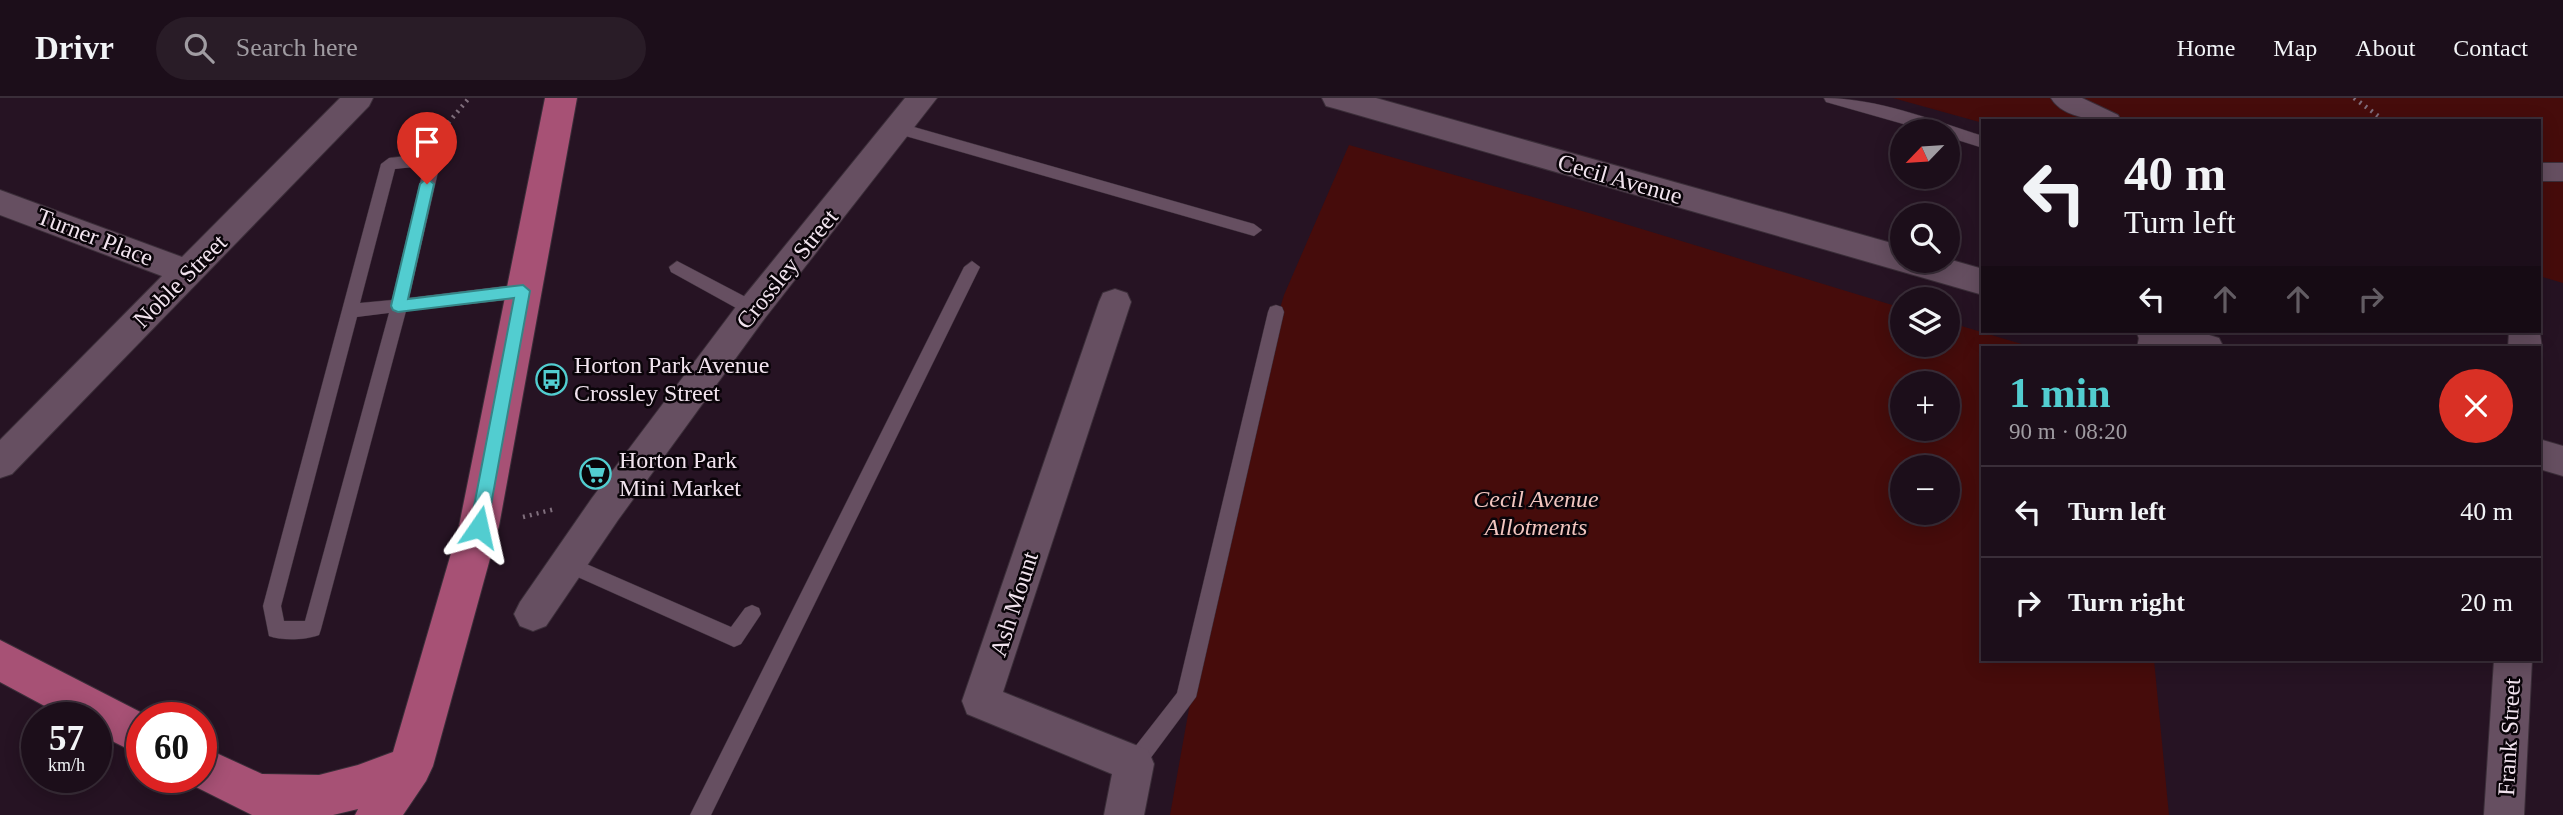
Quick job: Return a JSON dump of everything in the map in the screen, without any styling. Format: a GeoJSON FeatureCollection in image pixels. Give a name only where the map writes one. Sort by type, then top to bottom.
{"type":"FeatureCollection","features":[{"type":"Feature","properties":{"kind":"main road"},"geometry":{"type":"LineString","coordinates":[[377,815],[411,766],[479,527],[561,98]]}},
{"type":"Feature","properties":{"kind":"main road"},"geometry":{"type":"LineString","coordinates":[[0,660],[126,727]]}},
{"type":"Feature","properties":{"kind":"main road"},"geometry":{"type":"LineString","coordinates":[[217,775],[279,806],[358,787],[411,766]]}},
{"type":"Feature","properties":{"kind":"street","name":"Noble Street"},"geometry":{"type":"LineString","coordinates":[[0,463],[358,98]]}},
{"type":"Feature","properties":{"kind":"street","name":"Crossley Street"},"geometry":{"type":"LineString","coordinates":[[533,614],[605,509],[753,309],[922,98]]}},
{"type":"Feature","properties":{"kind":"street","name":"Cecil Avenue"},"geometry":{"type":"LineString","coordinates":[[1337,98],[1890,256]]}},
{"type":"Feature","properties":{"kind":"street"},"geometry":{"type":"LineString","coordinates":[[2062,98],[2106,119]]}},
{"type":"Feature","properties":{"kind":"street"},"geometry":{"type":"LineString","coordinates":[[2541,172],[2563,172]]}},
{"type":"Feature","properties":{"kind":"street","name":"Turner Place"},"geometry":{"type":"LineString","coordinates":[[0,202],[189,273]]}},
{"type":"Feature","properties":{"kind":"street","name":"Cecil Avenue"},"geometry":{"type":"LineString","coordinates":[[1951,273],[1981,281]]}},
{"type":"Feature","properties":{"kind":"street","name":"Ash Mount"},"geometry":{"type":"LineString","coordinates":[[1115,302],[981,701],[1134,764]]}},
{"type":"Feature","properties":{"kind":"street"},"geometry":{"type":"LineString","coordinates":[[2157,333],[2200,346]]}},
{"type":"Feature","properties":{"kind":"street"},"geometry":{"type":"LineString","coordinates":[[2541,455],[2563,461]]}},
{"type":"Feature","properties":{"kind":"street","name":"Frank Street"},"geometry":{"type":"LineString","coordinates":[[2504,815],[2513,661]]}},
{"type":"Feature","properties":{"kind":"street"},"geometry":{"type":"LineString","coordinates":[[1124,815],[1134,764]]}},
{"type":"Feature","properties":{"kind":"lane"},"geometry":{"type":"LineString","coordinates":[[1831,98],[1905,119]]}},
{"type":"Feature","properties":{"kind":"lane"},"geometry":{"type":"LineString","coordinates":[[900,128],[1254,230]]}},
{"type":"Feature","properties":{"kind":"lane"},"geometry":{"type":"LineString","coordinates":[[1960,135],[1981,141]]}},
{"type":"Feature","properties":{"kind":"lane"},"geometry":{"type":"LineString","coordinates":[[433,159],[398,306],[312,629],[276,630],[272,606],[390,164],[433,159]]}},
{"type":"Feature","properties":{"kind":"lane"},"geometry":{"type":"LineString","coordinates":[[677,267],[753,309]]}},
{"type":"Feature","properties":{"kind":"lane"},"geometry":{"type":"LineString","coordinates":[[700,815],[972,267]]}},
{"type":"Feature","properties":{"kind":"lane"},"geometry":{"type":"LineString","coordinates":[[352,312],[523,291]]}},
{"type":"Feature","properties":{"kind":"lane"},"geometry":{"type":"LineString","coordinates":[[1134,764],[1186,697],[1276,312]]}},
{"type":"Feature","properties":{"kind":"lane"},"geometry":{"type":"LineString","coordinates":[[568,564],[734,638],[752,614]]}},
{"type":"Feature","properties":{"kind":"path"},"geometry":{"type":"LineString","coordinates":[[433,159],[449,122],[469,98]]}},
{"type":"Feature","properties":{"kind":"path"},"geometry":{"type":"LineString","coordinates":[[2354,98],[2382,119]]}},
{"type":"Feature","properties":{"kind":"path"},"geometry":{"type":"LineString","coordinates":[[479,527],[575,505],[605,509]]}},
{"type":"Feature","properties":{"kind":"green space"},"geometry":{"type":"Polygon","coordinates":[[[1893,98],[2563,98],[2563,283],[2541,277],[2541,119],[1981,119],[1981,122],[1893,98]]]}},
{"type":"Feature","properties":{"kind":"green space","name":"Cecil Avenue Allotments"},"geometry":{"type":"Polygon","coordinates":[[[1349,145],[1589,213],[1890,304],[1890,357],[1960,357],[1960,326],[2028,346],[1981,346],[1981,661],[2154,661],[2169,815],[1170,815],[1231,474],[1284,295],[1349,145]]]}},
{"type":"Feature","properties":{"kind":"place","name":"Horton Park Avenue Crossley Street"},"geometry":{"type":"Point","coordinates":[551,379]}},
{"type":"Feature","properties":{"kind":"place","name":"Horton Park Mini Market"},"geometry":{"type":"Point","coordinates":[596,474]}},
{"type":"Feature","properties":{"kind":"route"},"geometry":{"type":"LineString","coordinates":[[427,184],[398,306],[523,291],[479,527]]}}]}
